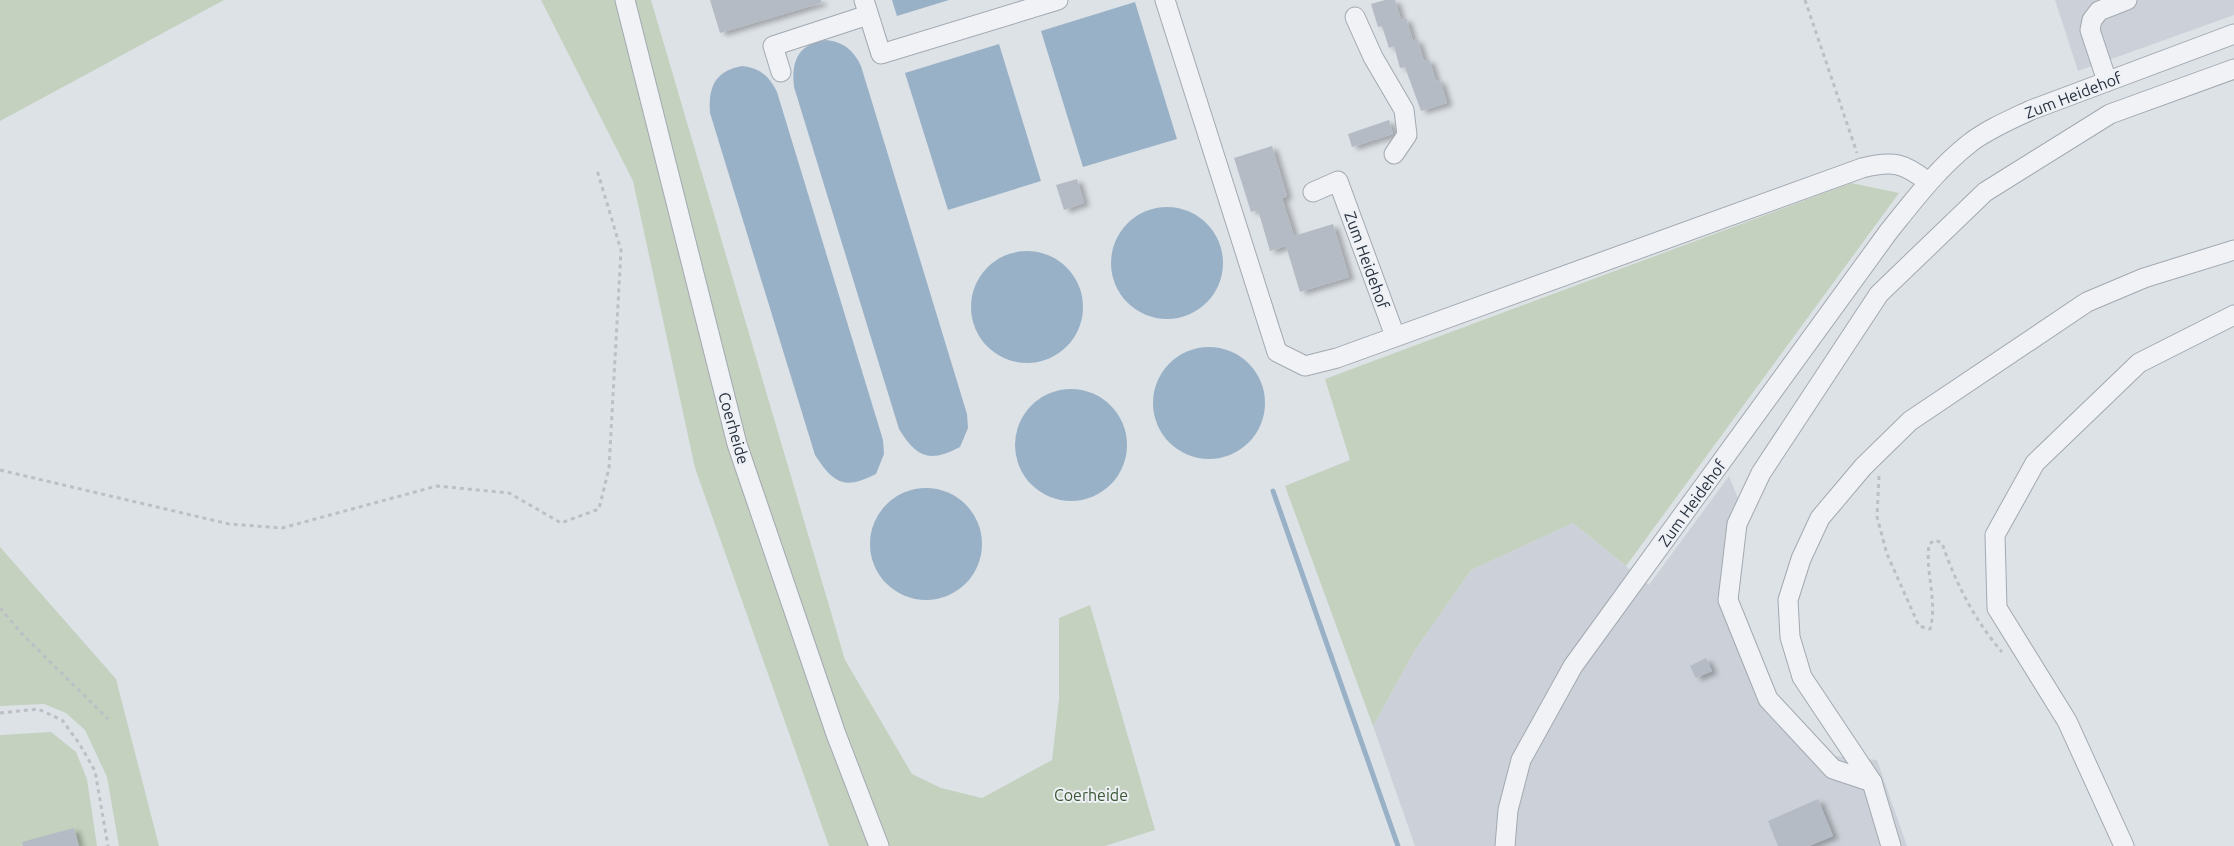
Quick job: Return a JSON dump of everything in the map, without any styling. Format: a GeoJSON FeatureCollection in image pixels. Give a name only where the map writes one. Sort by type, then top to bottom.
{"type":"FeatureCollection","features":[{"type":"Feature","properties":{"kind":"street","name":"Coerheide"},"geometry":{"type":"LineString","coordinates":[[626,0],[737,444],[836,734],[879,846]]}},
{"type":"Feature","properties":{"kind":"street"},"geometry":{"type":"LineString","coordinates":[[781,72],[774,46],[866,7],[881,54],[1058,0]]}},
{"type":"Feature","properties":{"kind":"street"},"geometry":{"type":"LineString","coordinates":[[1165,0],[1277,352],[1305,366],[1337,358],[1862,168],[1890,162],[1907,166],[1928,182]]}},
{"type":"Feature","properties":{"kind":"street"},"geometry":{"type":"LineString","coordinates":[[2107,81],[2090,30],[2092,20],[2099,11],[2126,0]]}},
{"type":"Feature","properties":{"kind":"street"},"geometry":{"type":"LineString","coordinates":[[1355,17],[1373,57],[1404,110],[1407,135],[1394,154]]}},
{"type":"Feature","properties":{"kind":"street","name":"Zum Heidehof"},"geometry":{"type":"LineString","coordinates":[[1505,846],[1508,810],[1521,760],[1573,666],[1889,232],[1928,182],[1971,142],[2031,110],[2234,34]]}},
{"type":"Feature","properties":{"kind":"street"},"geometry":{"type":"LineString","coordinates":[[1872,782],[1833,769],[1768,699],[1728,600],[1737,524],[1761,473],[1879,294],[1985,192],[2110,114],[2234,69]]}},
{"type":"Feature","properties":{"kind":"street","name":"Zum Heidehof"},"geometry":{"type":"LineString","coordinates":[[1313,192],[1338,181],[1395,336]]}},
{"type":"Feature","properties":{"kind":"street"},"geometry":{"type":"LineString","coordinates":[[1891,846],[1872,782],[1802,677],[1790,637],[1788,600],[1801,559],[1820,518],[1877,453],[1910,421],[2088,302],[2144,278],[2234,250]]}},
{"type":"Feature","properties":{"kind":"street"},"geometry":{"type":"LineString","coordinates":[[2124,846],[2067,721],[1997,608],[1995,535],[2035,463],[2139,363],[2234,316]]}},
{"type":"Feature","properties":{"kind":"path"},"geometry":{"type":"LineString","coordinates":[[1805,0],[1862,168]]}},
{"type":"Feature","properties":{"kind":"path"},"geometry":{"type":"LineString","coordinates":[[0,470],[229,524],[282,528],[437,486],[509,493],[561,523],[599,509],[609,468],[620,250],[597,170]]}},
{"type":"Feature","properties":{"kind":"path"},"geometry":{"type":"LineString","coordinates":[[1877,453],[1879,468],[1877,517],[1887,554],[1919,626],[1930,629],[1934,615],[1926,559],[1928,544],[1935,540],[1942,543],[1950,567],[1966,599],[1993,642],[2006,656]]}},
{"type":"Feature","properties":{"kind":"path"},"geometry":{"type":"LineString","coordinates":[[0,608],[24,636],[108,719]]}},
{"type":"Feature","properties":{"kind":"path"},"geometry":{"type":"LineString","coordinates":[[0,713],[38,709],[62,720],[79,743],[95,771],[108,846]]}},
{"type":"Feature","properties":{"kind":"shaded area"},"geometry":{"type":"Polygon","coordinates":[[[2055,0],[2234,0],[2234,15],[2078,71],[2055,0]]]}},
{"type":"Feature","properties":{"kind":"shaded area"},"geometry":{"type":"Polygon","coordinates":[[[1729,476],[1747,521],[1735,607],[1757,673],[1824,755],[1877,760],[1907,846],[1415,846],[1373,726],[1415,650],[1471,570],[1573,523],[1649,585],[1729,476]]]}},
{"type":"Feature","properties":{"kind":"green space"},"geometry":{"type":"Polygon","coordinates":[[[0,0],[224,0],[0,121],[0,0]]]}},
{"type":"Feature","properties":{"kind":"green space","name":"Coerheide"},"geometry":{"type":"Polygon","coordinates":[[[541,0],[651,0],[845,660],[912,774],[941,788],[982,798],[1052,760],[1059,699],[1059,618],[1090,605],[1155,830],[1105,846],[829,846],[695,468],[633,181],[541,0]]]}},
{"type":"Feature","properties":{"kind":"green space"},"geometry":{"type":"Polygon","coordinates":[[[1851,183],[1899,193],[1626,566],[1573,523],[1471,570],[1415,650],[1373,726],[1285,486],[1350,460],[1325,379],[1851,183]]]}},
{"type":"Feature","properties":{"kind":"green space"},"geometry":{"type":"Polygon","coordinates":[[[0,547],[116,679],[159,846],[119,846],[107,777],[85,730],[66,713],[44,704],[0,706],[0,547]]]}},
{"type":"Feature","properties":{"kind":"green space"},"geometry":{"type":"Polygon","coordinates":[[[51,732],[76,752],[87,779],[97,846],[0,846],[0,735],[51,732]]]}},
{"type":"Feature","properties":{"kind":"water"},"geometry":{"type":"Polygon","coordinates":[[[892,0],[949,0],[897,16],[892,0]]]}},
{"type":"Feature","properties":{"kind":"water"},"geometry":{"type":"Polygon","coordinates":[[[1135,2],[1177,139],[1083,167],[1041,31],[1135,2]]]}},
{"type":"Feature","properties":{"kind":"water"},"geometry":{"type":"Polygon","coordinates":[[[826,40],[843,45],[855,55],[861,66],[967,414],[968,428],[960,447],[940,455],[932,456],[918,452],[899,429],[794,87],[794,69],[798,55],[809,45],[826,40]]]}},
{"type":"Feature","properties":{"kind":"water"},"geometry":{"type":"Polygon","coordinates":[[[999,44],[1041,181],[948,210],[905,73],[999,44]]]}},
{"type":"Feature","properties":{"kind":"water"},"geometry":{"type":"Polygon","coordinates":[[[742,66],[759,71],[771,81],[777,92],[883,440],[884,454],[876,474],[856,482],[848,483],[834,478],[815,455],[710,113],[710,95],[719,76],[733,68],[742,66]]]}},
{"type":"Feature","properties":{"kind":"water"},"geometry":{"type":"Polygon","coordinates":[[[1167,207],[1189,211],[1207,223],[1219,241],[1223,263],[1219,285],[1207,303],[1189,315],[1167,319],[1145,315],[1127,303],[1115,285],[1111,263],[1115,241],[1127,223],[1145,211],[1167,207]]]}},
{"type":"Feature","properties":{"kind":"water"},"geometry":{"type":"Polygon","coordinates":[[[1027,251],[1049,255],[1067,267],[1079,285],[1083,307],[1079,329],[1067,347],[1049,359],[1027,363],[1005,359],[987,347],[975,329],[971,307],[975,285],[987,267],[1005,255],[1027,251]]]}},
{"type":"Feature","properties":{"kind":"water"},"geometry":{"type":"Polygon","coordinates":[[[1209,347],[1231,351],[1249,363],[1261,381],[1265,403],[1261,425],[1249,443],[1231,455],[1209,459],[1187,455],[1169,443],[1157,425],[1153,403],[1157,381],[1169,363],[1187,351],[1209,347]]]}},
{"type":"Feature","properties":{"kind":"water"},"geometry":{"type":"Polygon","coordinates":[[[1071,389],[1093,393],[1111,405],[1123,423],[1127,445],[1123,467],[1111,485],[1093,497],[1071,501],[1049,497],[1031,485],[1019,467],[1015,445],[1019,423],[1031,405],[1049,393],[1071,389]]]}},
{"type":"Feature","properties":{"kind":"water"},"geometry":{"type":"Polygon","coordinates":[[[926,488],[948,492],[966,504],[978,522],[982,544],[978,566],[966,584],[948,596],[926,600],[904,596],[886,584],[874,566],[870,544],[874,522],[886,504],[904,492],[926,488]]]}},
{"type":"Feature","properties":{"kind":"building"},"geometry":{"type":"Polygon","coordinates":[[[710,0],[821,0],[821,3],[720,33],[710,0]]]}},
{"type":"Feature","properties":{"kind":"building"},"geometry":{"type":"Polygon","coordinates":[[[1385,0],[1395,0],[1401,20],[1406,18],[1413,41],[1417,39],[1424,61],[1429,59],[1436,81],[1440,80],[1447,103],[1421,111],[1405,67],[1400,68],[1394,46],[1389,48],[1382,26],[1378,27],[1371,4],[1385,0]]]}},
{"type":"Feature","properties":{"kind":"building"},"geometry":{"type":"Polygon","coordinates":[[[1389,120],[1393,134],[1352,147],[1348,134],[1389,120]]]}},
{"type":"Feature","properties":{"kind":"building"},"geometry":{"type":"Polygon","coordinates":[[[1272,146],[1287,196],[1282,198],[1294,236],[1333,224],[1349,277],[1300,292],[1286,246],[1270,251],[1258,210],[1251,212],[1234,158],[1272,146]]]}},
{"type":"Feature","properties":{"kind":"building"},"geometry":{"type":"Polygon","coordinates":[[[1077,179],[1084,203],[1064,210],[1056,185],[1077,179]]]}},
{"type":"Feature","properties":{"kind":"building"},"geometry":{"type":"Polygon","coordinates":[[[1706,658],[1712,671],[1696,678],[1690,666],[1706,658]]]}},
{"type":"Feature","properties":{"kind":"building"},"geometry":{"type":"Polygon","coordinates":[[[1818,799],[1833,836],[1809,846],[1778,846],[1768,821],[1818,799]]]}},
{"type":"Feature","properties":{"kind":"building"},"geometry":{"type":"Polygon","coordinates":[[[74,828],[79,846],[23,846],[22,842],[74,828]]]}},
{"type":"Feature","properties":{"kind":"waterway"},"geometry":{"type":"LineString","coordinates":[[1273,491],[1398,846]]}}]}
